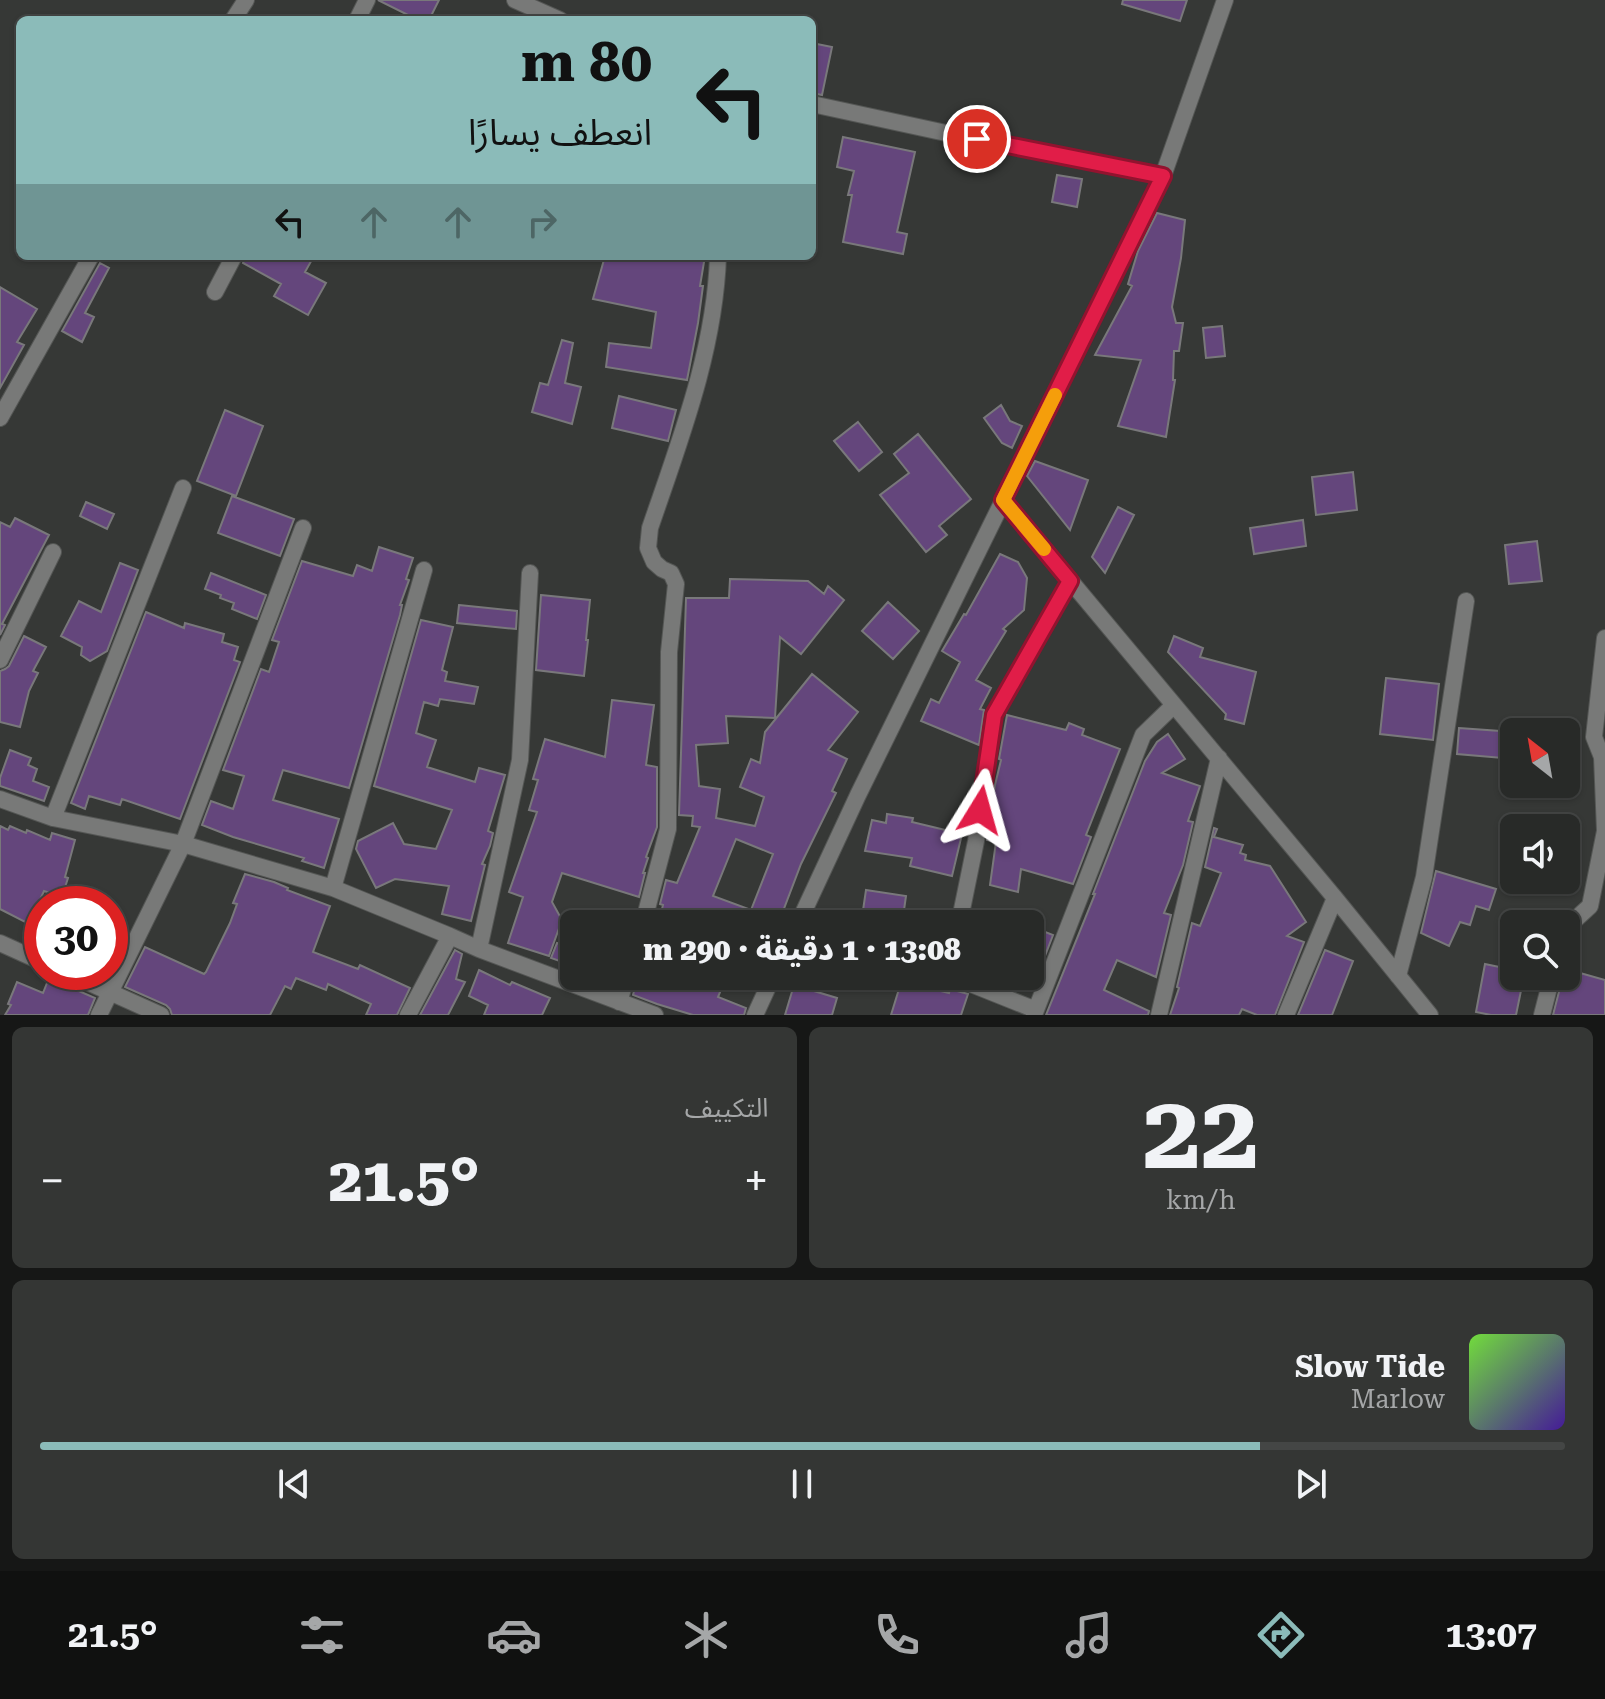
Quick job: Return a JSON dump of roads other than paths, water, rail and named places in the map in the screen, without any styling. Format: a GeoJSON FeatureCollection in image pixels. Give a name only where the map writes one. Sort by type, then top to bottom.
{"type":"FeatureCollection","features":[{"type":"Feature","properties":{"kind":"street"},"geometry":{"type":"LineString","coordinates":[[515,0],[551,16]]}},
{"type":"Feature","properties":{"kind":"street"},"geometry":{"type":"LineString","coordinates":[[805,910],[858,795],[1163,176],[1225,0]]}},
{"type":"Feature","properties":{"kind":"street"},"geometry":{"type":"LineString","coordinates":[[816,105],[1163,176]]}},
{"type":"Feature","properties":{"kind":"street"},"geometry":{"type":"LineString","coordinates":[[0,418],[89,260]]}},
{"type":"Feature","properties":{"kind":"street"},"geometry":{"type":"LineString","coordinates":[[215,292],[232,260]]}},
{"type":"Feature","properties":{"kind":"street"},"geometry":{"type":"LineString","coordinates":[[647,910],[668,829],[669,652],[676,584],[671,573],[654,562],[648,548],[650,528],[693,403],[710,328],[718,260]]}},
{"type":"Feature","properties":{"kind":"street"},"geometry":{"type":"LineString","coordinates":[[53,818],[183,488]]}},
{"type":"Feature","properties":{"kind":"street"},"geometry":{"type":"LineString","coordinates":[[1003,500],[1430,1015]]}},
{"type":"Feature","properties":{"kind":"street"},"geometry":{"type":"LineString","coordinates":[[99,1015],[183,844],[303,528]]}},
{"type":"Feature","properties":{"kind":"street"},"geometry":{"type":"LineString","coordinates":[[0,660],[53,552]]}},
{"type":"Feature","properties":{"kind":"street"},"geometry":{"type":"LineString","coordinates":[[333,888],[424,570]]}},
{"type":"Feature","properties":{"kind":"street"},"geometry":{"type":"LineString","coordinates":[[479,949],[520,760],[530,573]]}},
{"type":"Feature","properties":{"kind":"street"},"geometry":{"type":"LineString","coordinates":[[962,910],[976,841],[994,715],[1070,581]]}},
{"type":"Feature","properties":{"kind":"street"},"geometry":{"type":"LineString","coordinates":[[1398,976],[1424,877],[1466,601]]}},
{"type":"Feature","properties":{"kind":"street"},"geometry":{"type":"LineString","coordinates":[[1580,915],[1590,906],[1605,831],[1602,757],[1594,737],[1605,638]]}},
{"type":"Feature","properties":{"kind":"street"},"geometry":{"type":"LineString","coordinates":[[983,990],[1035,1013],[1143,735],[1174,705]]}},
{"type":"Feature","properties":{"kind":"street"},"geometry":{"type":"LineString","coordinates":[[1159,1015],[1219,758]]}},
{"type":"Feature","properties":{"kind":"street"},"geometry":{"type":"LineString","coordinates":[[0,799],[53,818],[183,844],[333,888],[479,949],[655,1015]]}},
{"type":"Feature","properties":{"kind":"street"},"geometry":{"type":"LineString","coordinates":[[1286,1015],[1335,898]]}},
{"type":"Feature","properties":{"kind":"street"},"geometry":{"type":"LineString","coordinates":[[408,1015],[450,936]]}},
{"type":"Feature","properties":{"kind":"street"},"geometry":{"type":"LineString","coordinates":[[0,943],[24,954]]}},
{"type":"Feature","properties":{"kind":"street"},"geometry":{"type":"LineString","coordinates":[[106,990],[161,1015]]}},
{"type":"Feature","properties":{"kind":"street"},"geometry":{"type":"LineString","coordinates":[[619,1002],[623,990]]}},
{"type":"Feature","properties":{"kind":"street"},"geometry":{"type":"LineString","coordinates":[[755,1015],[767,990]]}},
{"type":"Feature","properties":{"kind":"street"},"geometry":{"type":"LineString","coordinates":[[1542,1015],[1548,990]]}}]}
